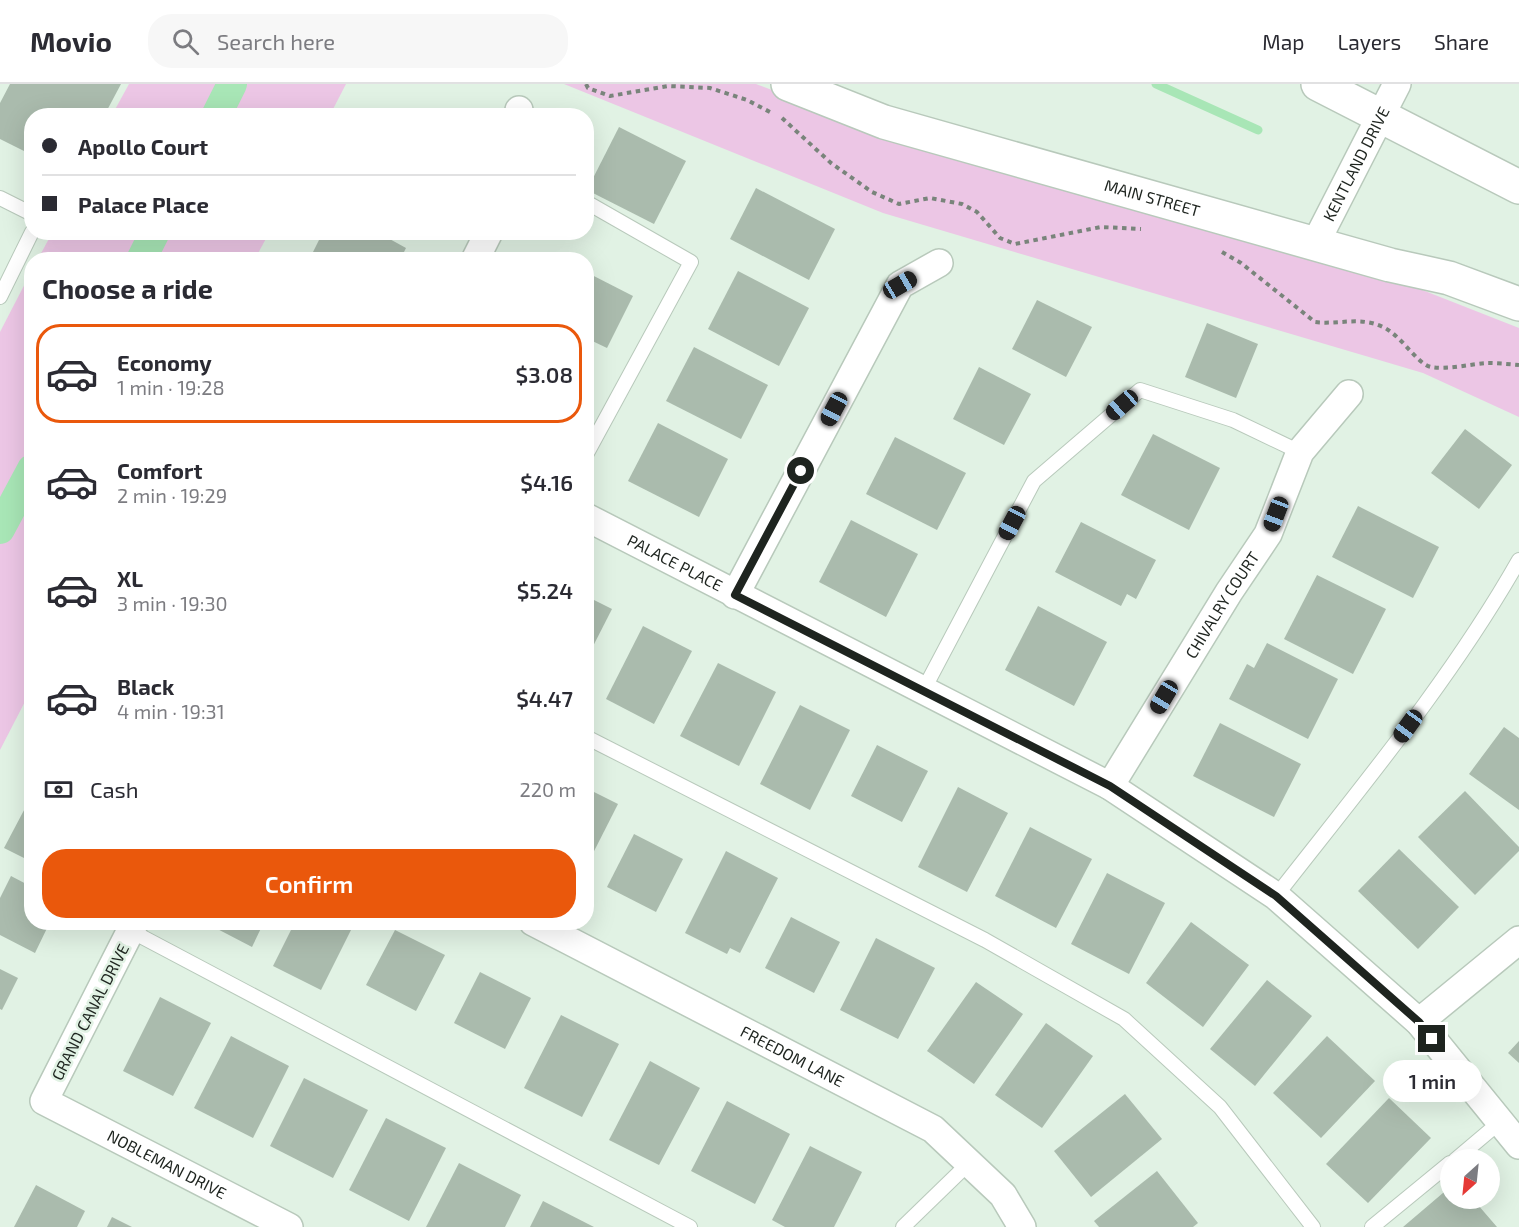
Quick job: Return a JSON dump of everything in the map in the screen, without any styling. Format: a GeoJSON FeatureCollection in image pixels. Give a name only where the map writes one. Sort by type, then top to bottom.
{"type":"FeatureCollection","features":[{"type":"Feature","properties":{"kind":"main road","name":"MAIN STREET"},"geometry":{"type":"LineString","coordinates":[[788,84],[884,122],[1390,266],[1449,278],[1519,304]]}},
{"type":"Feature","properties":{"kind":"main road"},"geometry":{"type":"LineString","coordinates":[[1318,84],[1519,187]]}},
{"type":"Feature","properties":{"kind":"street","name":"KENTLAND DRIVE"},"geometry":{"type":"LineString","coordinates":[[1315,244],[1397,84]]}},
{"type":"Feature","properties":{"kind":"street"},"geometry":{"type":"LineString","coordinates":[[735,595],[900,285],[939,263]]}},
{"type":"Feature","properties":{"kind":"street","name":"CHIVALRY COURT"},"geometry":{"type":"LineString","coordinates":[[1110,786],[1223,602],[1268,534],[1300,452],[1349,394]]}},
{"type":"Feature","properties":{"kind":"street","name":"PALACE PLACE"},"geometry":{"type":"LineString","coordinates":[[594,521],[1110,786],[1276,896],[1419,1022],[1519,1145]]}},
{"type":"Feature","properties":{"kind":"street","name":"GRAND CANAL DRIVE"},"geometry":{"type":"LineString","coordinates":[[44,1101],[131,930]]}},
{"type":"Feature","properties":{"kind":"street","name":"FREEDOM LANE"},"geometry":{"type":"LineString","coordinates":[[548,930],[933,1130],[1003,1195],[1023,1227]]}},
{"type":"Feature","properties":{"kind":"street"},"geometry":{"type":"LineString","coordinates":[[1419,1022],[1519,940]]}},
{"type":"Feature","properties":{"kind":"street","name":"NOBLEMAN DRIVE"},"geometry":{"type":"LineString","coordinates":[[44,1101],[289,1227]]}},
{"type":"Feature","properties":{"kind":"lane"},"geometry":{"type":"LineString","coordinates":[[0,198],[24,210]]}},
{"type":"Feature","properties":{"kind":"lane"},"geometry":{"type":"LineString","coordinates":[[594,207],[691,262],[594,439]]}},
{"type":"Feature","properties":{"kind":"lane"},"geometry":{"type":"LineString","coordinates":[[0,297],[28,240]]}},
{"type":"Feature","properties":{"kind":"lane"},"geometry":{"type":"LineString","coordinates":[[922,691],[1034,481],[1140,390],[1233,420],[1300,452]]}},
{"type":"Feature","properties":{"kind":"lane"},"geometry":{"type":"LineString","coordinates":[[1276,896],[1394,745],[1489,612],[1519,560]]}},
{"type":"Feature","properties":{"kind":"lane"},"geometry":{"type":"LineString","coordinates":[[594,741],[985,940],[1124,1019],[1220,1107],[1312,1227]]}},
{"type":"Feature","properties":{"kind":"lane"},"geometry":{"type":"LineString","coordinates":[[139,930],[690,1227]]}},
{"type":"Feature","properties":{"kind":"lane"},"geometry":{"type":"LineString","coordinates":[[1468,1149],[1500,1122]]}},
{"type":"Feature","properties":{"kind":"lane"},"geometry":{"type":"LineString","coordinates":[[903,1227],[969,1163]]}},
{"type":"Feature","properties":{"kind":"lane"},"geometry":{"type":"LineString","coordinates":[[1372,1227],[1440,1171]]}},
{"type":"Feature","properties":{"kind":"path"},"geometry":{"type":"LineString","coordinates":[[586,84],[588,88],[610,96],[668,86],[710,88],[747,100],[784,119],[831,163],[872,192],[899,204],[930,198],[962,204],[977,212],[1000,238],[1015,244],[1101,226],[1153,230]]}},
{"type":"Feature","properties":{"kind":"path"},"geometry":{"type":"LineString","coordinates":[[1214,247],[1241,263],[1315,322],[1354,320],[1382,327],[1398,336],[1421,363],[1433,367],[1489,363],[1519,365]]}},
{"type":"Feature","properties":{"kind":"shaded area"},"geometry":{"type":"Polygon","coordinates":[[[129,84],[346,84],[334,108],[116,108],[129,84]]]}},
{"type":"Feature","properties":{"kind":"shaded area"},"geometry":{"type":"Polygon","coordinates":[[[564,84],[756,84],[907,141],[1379,273],[1519,328],[1519,417],[1423,373],[883,213],[564,84]]]}},
{"type":"Feature","properties":{"kind":"shaded area"},"geometry":{"type":"Polygon","coordinates":[[[48,240],[265,240],[259,252],[42,252],[48,240]]]}},
{"type":"Feature","properties":{"kind":"shaded area"},"geometry":{"type":"Polygon","coordinates":[[[24,286],[24,704],[0,750],[0,332],[24,286]]]}},
{"type":"Feature","properties":{"kind":"building"},"geometry":{"type":"Polygon","coordinates":[[[10,84],[121,84],[108,108],[24,108],[24,151],[0,139],[0,103],[10,84]]]}},
{"type":"Feature","properties":{"kind":"building"},"geometry":{"type":"Polygon","coordinates":[[[619,127],[686,161],[654,224],[594,194],[594,176],[619,127]]]}},
{"type":"Feature","properties":{"kind":"building"},"geometry":{"type":"Polygon","coordinates":[[[756,188],[835,229],[809,280],[730,239],[756,188]]]}},
{"type":"Feature","properties":{"kind":"building"},"geometry":{"type":"Polygon","coordinates":[[[319,240],[392,240],[406,248],[404,252],[313,252],[319,240]]]}},
{"type":"Feature","properties":{"kind":"building"},"geometry":{"type":"Polygon","coordinates":[[[738,271],[809,308],[779,366],[708,329],[738,271]]]}},
{"type":"Feature","properties":{"kind":"building"},"geometry":{"type":"Polygon","coordinates":[[[594,276],[633,296],[607,348],[594,342],[594,276]]]}},
{"type":"Feature","properties":{"kind":"building"},"geometry":{"type":"Polygon","coordinates":[[[1037,300],[1092,327],[1066,377],[1012,349],[1037,300]]]}},
{"type":"Feature","properties":{"kind":"building"},"geometry":{"type":"Polygon","coordinates":[[[1207,323],[1258,344],[1236,398],[1185,377],[1207,323]]]}},
{"type":"Feature","properties":{"kind":"building"},"geometry":{"type":"Polygon","coordinates":[[[694,347],[768,385],[741,439],[666,401],[694,347]]]}},
{"type":"Feature","properties":{"kind":"building"},"geometry":{"type":"Polygon","coordinates":[[[979,367],[1031,394],[1004,445],[953,419],[979,367]]]}},
{"type":"Feature","properties":{"kind":"building"},"geometry":{"type":"Polygon","coordinates":[[[658,423],[728,459],[699,517],[628,481],[658,423]]]}},
{"type":"Feature","properties":{"kind":"building"},"geometry":{"type":"Polygon","coordinates":[[[1465,429],[1512,465],[1479,509],[1431,473],[1465,429]]]}},
{"type":"Feature","properties":{"kind":"building"},"geometry":{"type":"Polygon","coordinates":[[[1153,434],[1220,468],[1189,530],[1121,495],[1153,434]]]}},
{"type":"Feature","properties":{"kind":"building"},"geometry":{"type":"Polygon","coordinates":[[[895,437],[966,473],[937,530],[866,494],[895,437]]]}},
{"type":"Feature","properties":{"kind":"building"},"geometry":{"type":"Polygon","coordinates":[[[1358,506],[1439,547],[1413,598],[1332,557],[1358,506]]]}},
{"type":"Feature","properties":{"kind":"building"},"geometry":{"type":"Polygon","coordinates":[[[851,520],[918,554],[886,617],[819,582],[851,520]]]}},
{"type":"Feature","properties":{"kind":"building"},"geometry":{"type":"Polygon","coordinates":[[[1081,522],[1156,560],[1136,599],[1127,594],[1121,606],[1055,572],[1081,522]]]}},
{"type":"Feature","properties":{"kind":"building"},"geometry":{"type":"Polygon","coordinates":[[[1317,575],[1386,609],[1353,674],[1284,639],[1317,575]]]}},
{"type":"Feature","properties":{"kind":"building"},"geometry":{"type":"Polygon","coordinates":[[[594,600],[612,609],[594,644],[594,600]]]}},
{"type":"Feature","properties":{"kind":"building"},"geometry":{"type":"Polygon","coordinates":[[[1038,606],[1107,642],[1074,706],[1005,670],[1038,606]]]}},
{"type":"Feature","properties":{"kind":"building"},"geometry":{"type":"Polygon","coordinates":[[[643,626],[692,651],[654,724],[606,699],[643,626]]]}},
{"type":"Feature","properties":{"kind":"building"},"geometry":{"type":"Polygon","coordinates":[[[1267,643],[1338,679],[1308,739],[1229,699],[1247,664],[1254,668],[1267,643]]]}},
{"type":"Feature","properties":{"kind":"building"},"geometry":{"type":"Polygon","coordinates":[[[718,663],[776,692],[739,766],[680,736],[718,663]]]}},
{"type":"Feature","properties":{"kind":"building"},"geometry":{"type":"Polygon","coordinates":[[[800,705],[850,730],[810,810],[760,784],[800,705]]]}},
{"type":"Feature","properties":{"kind":"building"},"geometry":{"type":"Polygon","coordinates":[[[1220,723],[1301,764],[1274,817],[1193,776],[1220,723]]]}},
{"type":"Feature","properties":{"kind":"building"},"geometry":{"type":"Polygon","coordinates":[[[1504,727],[1519,738],[1519,810],[1469,774],[1504,727]]]}},
{"type":"Feature","properties":{"kind":"building"},"geometry":{"type":"Polygon","coordinates":[[[877,745],[928,771],[902,822],[851,796],[877,745]]]}},
{"type":"Feature","properties":{"kind":"building"},"geometry":{"type":"Polygon","coordinates":[[[958,787],[1008,813],[967,892],[918,867],[958,787]]]}},
{"type":"Feature","properties":{"kind":"building"},"geometry":{"type":"Polygon","coordinates":[[[1465,791],[1519,847],[1519,851],[1475,895],[1418,837],[1465,791]]]}},
{"type":"Feature","properties":{"kind":"building"},"geometry":{"type":"Polygon","coordinates":[[[594,792],[618,804],[594,851],[594,792]]]}},
{"type":"Feature","properties":{"kind":"building"},"geometry":{"type":"Polygon","coordinates":[[[24,810],[24,858],[4,848],[24,810]]]}},
{"type":"Feature","properties":{"kind":"building"},"geometry":{"type":"Polygon","coordinates":[[[1030,827],[1092,859],[1056,928],[995,896],[1030,827]]]}},
{"type":"Feature","properties":{"kind":"building"},"geometry":{"type":"Polygon","coordinates":[[[634,834],[683,859],[656,912],[607,887],[634,834]]]}},
{"type":"Feature","properties":{"kind":"building"},"geometry":{"type":"Polygon","coordinates":[[[1399,849],[1459,907],[1418,949],[1358,891],[1399,849]]]}},
{"type":"Feature","properties":{"kind":"building"},"geometry":{"type":"Polygon","coordinates":[[[726,851],[778,878],[740,953],[730,948],[727,954],[685,933],[726,851]]]}},
{"type":"Feature","properties":{"kind":"building"},"geometry":{"type":"Polygon","coordinates":[[[1107,873],[1165,903],[1129,974],[1071,944],[1107,873]]]}},
{"type":"Feature","properties":{"kind":"building"},"geometry":{"type":"Polygon","coordinates":[[[11,876],[24,883],[24,930],[46,930],[35,953],[0,935],[0,898],[11,876]]]}},
{"type":"Feature","properties":{"kind":"building"},"geometry":{"type":"Polygon","coordinates":[[[791,917],[840,942],[814,993],[765,968],[791,917]]]}},
{"type":"Feature","properties":{"kind":"building"},"geometry":{"type":"Polygon","coordinates":[[[1191,922],[1249,965],[1203,1027],[1146,983],[1191,922]]]}},
{"type":"Feature","properties":{"kind":"building"},"geometry":{"type":"Polygon","coordinates":[[[219,930],[260,930],[252,947],[219,930]]]}},
{"type":"Feature","properties":{"kind":"building"},"geometry":{"type":"Polygon","coordinates":[[[291,930],[351,930],[321,990],[273,966],[291,930]]]}},
{"type":"Feature","properties":{"kind":"building"},"geometry":{"type":"Polygon","coordinates":[[[395,930],[445,955],[416,1011],[366,985],[395,930]]]}},
{"type":"Feature","properties":{"kind":"building"},"geometry":{"type":"Polygon","coordinates":[[[876,938],[935,968],[898,1039],[840,1010],[876,938]]]}},
{"type":"Feature","properties":{"kind":"building"},"geometry":{"type":"Polygon","coordinates":[[[0,969],[18,978],[2,1010],[0,1009],[0,969]]]}},
{"type":"Feature","properties":{"kind":"building"},"geometry":{"type":"Polygon","coordinates":[[[480,972],[531,998],[505,1049],[454,1023],[480,972]]]}},
{"type":"Feature","properties":{"kind":"building"},"geometry":{"type":"Polygon","coordinates":[[[1267,980],[1312,1016],[1255,1086],[1210,1049],[1267,980]]]}},
{"type":"Feature","properties":{"kind":"building"},"geometry":{"type":"Polygon","coordinates":[[[976,982],[1023,1014],[974,1084],[927,1051],[976,982]]]}},
{"type":"Feature","properties":{"kind":"building"},"geometry":{"type":"Polygon","coordinates":[[[160,997],[211,1023],[173,1096],[123,1071],[160,997]]]}},
{"type":"Feature","properties":{"kind":"building"},"geometry":{"type":"Polygon","coordinates":[[[561,1015],[619,1044],[582,1117],[524,1088],[561,1015]]]}},
{"type":"Feature","properties":{"kind":"building"},"geometry":{"type":"Polygon","coordinates":[[[1046,1023],[1093,1056],[1042,1128],[995,1095],[1046,1023]]]}},
{"type":"Feature","properties":{"kind":"building"},"geometry":{"type":"Polygon","coordinates":[[[231,1036],[289,1066],[253,1138],[194,1108],[231,1036]]]}},
{"type":"Feature","properties":{"kind":"building"},"geometry":{"type":"Polygon","coordinates":[[[1327,1036],[1375,1081],[1321,1138],[1273,1093],[1327,1036]]]}},
{"type":"Feature","properties":{"kind":"building"},"geometry":{"type":"Polygon","coordinates":[[[1519,1041],[1519,1063],[1508,1053],[1519,1041]]]}},
{"type":"Feature","properties":{"kind":"building"},"geometry":{"type":"Polygon","coordinates":[[[650,1061],[700,1088],[659,1165],[609,1140],[650,1061]]]}},
{"type":"Feature","properties":{"kind":"building"},"geometry":{"type":"Polygon","coordinates":[[[304,1078],[368,1110],[333,1178],[270,1146],[304,1078]]]}},
{"type":"Feature","properties":{"kind":"building"},"geometry":{"type":"Polygon","coordinates":[[[1125,1094],[1162,1139],[1091,1197],[1054,1151],[1125,1094]]]}},
{"type":"Feature","properties":{"kind":"building"},"geometry":{"type":"Polygon","coordinates":[[[1389,1098],[1431,1138],[1368,1203],[1326,1164],[1389,1098]]]}},
{"type":"Feature","properties":{"kind":"building"},"geometry":{"type":"Polygon","coordinates":[[[727,1101],[790,1134],[755,1204],[691,1171],[727,1101]]]}},
{"type":"Feature","properties":{"kind":"building"},"geometry":{"type":"Polygon","coordinates":[[[386,1118],[446,1148],[409,1221],[349,1190],[386,1118]]]}},
{"type":"Feature","properties":{"kind":"building"},"geometry":{"type":"Polygon","coordinates":[[[810,1146],[862,1172],[834,1227],[785,1227],[772,1220],[810,1146]]]}},
{"type":"Feature","properties":{"kind":"building"},"geometry":{"type":"Polygon","coordinates":[[[459,1163],[521,1195],[505,1227],[426,1227],[459,1163]]]}},
{"type":"Feature","properties":{"kind":"building"},"geometry":{"type":"Polygon","coordinates":[[[1157,1171],[1198,1223],[1193,1227],[1099,1227],[1094,1221],[1157,1171]]]}},
{"type":"Feature","properties":{"kind":"building"},"geometry":{"type":"Polygon","coordinates":[[[36,1185],[85,1211],[77,1227],[14,1227],[36,1185]]]}},
{"type":"Feature","properties":{"kind":"building"},"geometry":{"type":"Polygon","coordinates":[[[1440,1196],[1440,1209],[1481,1209],[1497,1227],[1403,1227],[1440,1196]]]}},
{"type":"Feature","properties":{"kind":"building"},"geometry":{"type":"Polygon","coordinates":[[[543,1201],[594,1227],[530,1227],[543,1201]]]}},
{"type":"Feature","properties":{"kind":"building"},"geometry":{"type":"Polygon","coordinates":[[[112,1217],[132,1227],[107,1227],[112,1217]]]}},
{"type":"Feature","properties":{"kind":"waterway"},"geometry":{"type":"LineString","coordinates":[[220,108],[232,84]]}},
{"type":"Feature","properties":{"kind":"waterway"},"geometry":{"type":"LineString","coordinates":[[1156,84],[1258,130]]}},
{"type":"Feature","properties":{"kind":"waterway"},"geometry":{"type":"LineString","coordinates":[[145,252],[151,240]]}},
{"type":"Feature","properties":{"kind":"waterway"},"geometry":{"type":"LineString","coordinates":[[0,529],[24,484]]}},
{"type":"Feature","properties":{"kind":"route"},"geometry":{"type":"LineString","coordinates":[[801,471],[735,595],[1110,786],[1276,896],[1419,1022],[1432,1039]]}}]}
